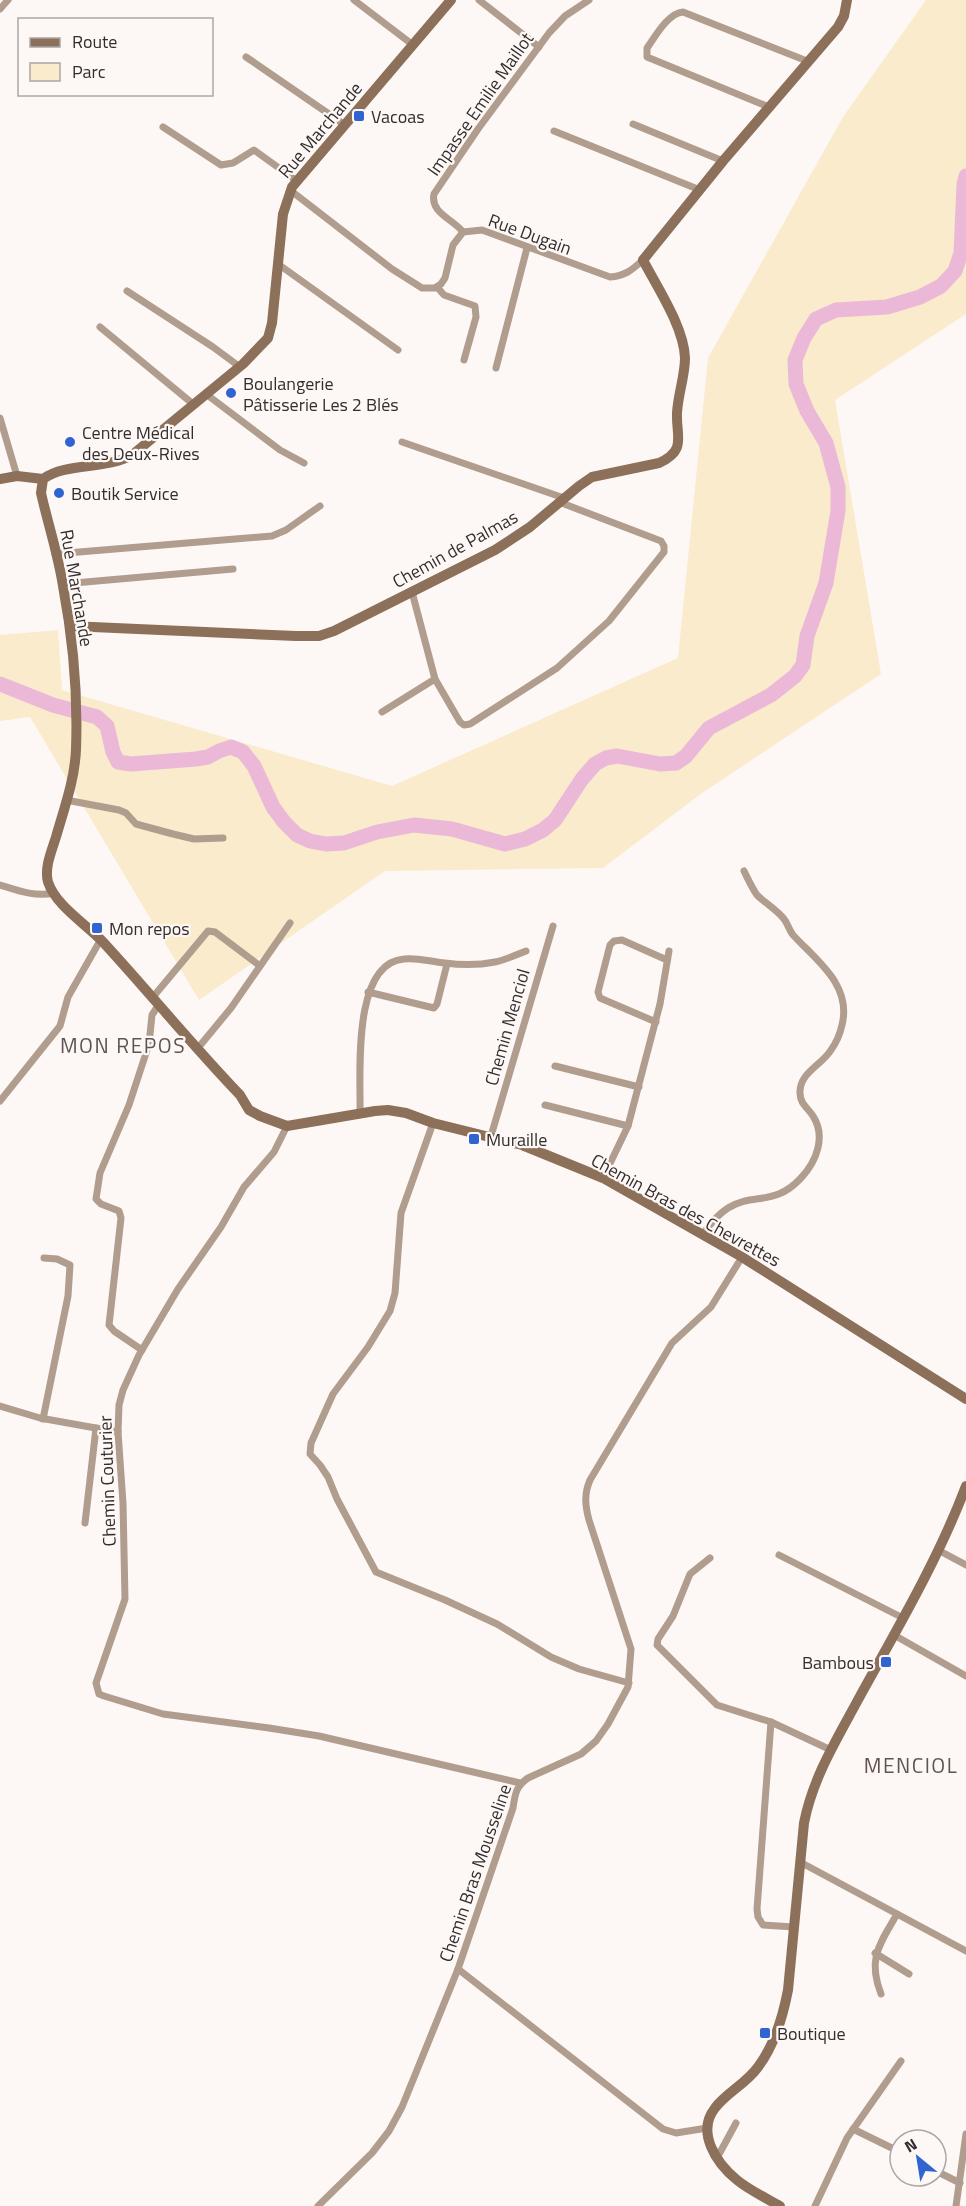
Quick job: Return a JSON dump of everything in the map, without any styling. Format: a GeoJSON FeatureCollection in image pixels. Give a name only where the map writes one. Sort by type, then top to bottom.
{"type":"FeatureCollection","features":[{"type":"Feature","properties":{"kind":"main road","name":"Rue Marchande"},"geometry":{"type":"LineString","coordinates":[[66,800],[75,765],[76,696],[70,626],[63,584],[41,493],[43,479],[55,473],[124,459],[240,367],[264,344],[270,334],[283,214],[294,185],[451,0]]}},
{"type":"Feature","properties":{"kind":"main road"},"geometry":{"type":"LineString","coordinates":[[643,260],[723,161],[838,27],[847,0]]}},
{"type":"Feature","properties":{"kind":"main road","name":"Chemin de Palmas"},"geometry":{"type":"LineString","coordinates":[[70,626],[319,636],[334,631],[412,592],[513,539],[592,477],[659,463],[666,459],[678,447],[680,441],[678,404],[684,367],[683,344],[643,260]]}},
{"type":"Feature","properties":{"kind":"main road"},"geometry":{"type":"LineString","coordinates":[[0,479],[17,476],[43,479]]}},
{"type":"Feature","properties":{"kind":"main road"},"geometry":{"type":"LineString","coordinates":[[54,893],[47,874],[66,800]]}},
{"type":"Feature","properties":{"kind":"main road","name":"Chemin Bras des Chevrettes"},"geometry":{"type":"LineString","coordinates":[[54,893],[156,1000],[240,1095],[249,1110],[287,1126],[388,1110],[522,1145],[603,1178],[703,1234],[966,1399]]}},
{"type":"Feature","properties":{"kind":"main road"},"geometry":{"type":"LineString","coordinates":[[780,2206],[738,2181],[717,2158],[710,2145],[707,2128],[710,2115],[716,2106],[746,2082],[766,2055],[784,2008],[788,1990],[808,1800],[831,1750],[938,1550],[966,1485]]}},
{"type":"Feature","properties":{"kind":"street"},"geometry":{"type":"LineString","coordinates":[[0,9],[8,0]]}},
{"type":"Feature","properties":{"kind":"street"},"geometry":{"type":"LineString","coordinates":[[354,0],[413,45]]}},
{"type":"Feature","properties":{"kind":"street"},"geometry":{"type":"LineString","coordinates":[[479,0],[539,47]]}},
{"type":"Feature","properties":{"kind":"street","name":"Impasse Emilie Maillot"},"geometry":{"type":"LineString","coordinates":[[463,232],[437,210],[433,201],[434,194],[478,129],[557,24],[588,0]]}},
{"type":"Feature","properties":{"kind":"street"},"geometry":{"type":"LineString","coordinates":[[770,107],[647,57],[647,48],[673,16],[683,12],[807,61]]}},
{"type":"Feature","properties":{"kind":"street"},"geometry":{"type":"LineString","coordinates":[[246,57],[345,125]]}},
{"type":"Feature","properties":{"kind":"street"},"geometry":{"type":"LineString","coordinates":[[633,124],[723,161]]}},
{"type":"Feature","properties":{"kind":"street"},"geometry":{"type":"LineString","coordinates":[[162,128],[222,165],[233,163],[254,150],[392,269],[422,288],[437,287],[444,295],[475,306],[476,317],[464,360]]}},
{"type":"Feature","properties":{"kind":"street"},"geometry":{"type":"LineString","coordinates":[[554,131],[700,190]]}},
{"type":"Feature","properties":{"kind":"street","name":"Rue Dugain"},"geometry":{"type":"LineString","coordinates":[[437,287],[445,278],[453,245],[463,232],[482,230],[610,278],[632,271],[643,260]]}},
{"type":"Feature","properties":{"kind":"street"},"geometry":{"type":"LineString","coordinates":[[496,368],[527,248]]}},
{"type":"Feature","properties":{"kind":"street"},"geometry":{"type":"LineString","coordinates":[[278,264],[398,350]]}},
{"type":"Feature","properties":{"kind":"street"},"geometry":{"type":"LineString","coordinates":[[127,291],[240,367]]}},
{"type":"Feature","properties":{"kind":"street"},"geometry":{"type":"LineString","coordinates":[[100,327],[193,404]]}},
{"type":"Feature","properties":{"kind":"street"},"geometry":{"type":"LineString","coordinates":[[206,393],[280,450],[304,463]]}},
{"type":"Feature","properties":{"kind":"street"},"geometry":{"type":"LineString","coordinates":[[0,418],[17,476]]}},
{"type":"Feature","properties":{"kind":"street"},"geometry":{"type":"LineString","coordinates":[[402,442],[562,500],[661,542],[664,546],[664,552],[609,621],[557,668],[470,724],[464,725],[460,722],[435,680],[412,592]]}},
{"type":"Feature","properties":{"kind":"street"},"geometry":{"type":"LineString","coordinates":[[55,554],[272,536],[286,530],[320,506]]}},
{"type":"Feature","properties":{"kind":"street"},"geometry":{"type":"LineString","coordinates":[[63,584],[233,569]]}},
{"type":"Feature","properties":{"kind":"street"},"geometry":{"type":"LineString","coordinates":[[382,712],[435,680]]}},
{"type":"Feature","properties":{"kind":"street"},"geometry":{"type":"LineString","coordinates":[[66,800],[119,810],[126,813],[136,824],[173,834],[194,839],[223,838]]}},
{"type":"Feature","properties":{"kind":"street"},"geometry":{"type":"LineString","coordinates":[[703,1234],[714,1218],[729,1207],[774,1197],[784,1192],[808,1171],[817,1155],[820,1138],[813,1115],[801,1100],[800,1088],[806,1076],[831,1051],[842,1024],[844,1008],[841,993],[826,967],[791,933],[784,919],[756,893],[744,871]]}},
{"type":"Feature","properties":{"kind":"street"},"geometry":{"type":"LineString","coordinates":[[0,885],[27,894],[54,893]]}},
{"type":"Feature","properties":{"kind":"street"},"geometry":{"type":"LineString","coordinates":[[198,1048],[231,1008],[290,923]]}},
{"type":"Feature","properties":{"kind":"street","name":"Chemin Menciol"},"geometry":{"type":"LineString","coordinates":[[491,1136],[553,926]]}},
{"type":"Feature","properties":{"kind":"street"},"geometry":{"type":"LineString","coordinates":[[142,1350],[114,1331],[109,1324],[121,1218],[119,1212],[114,1208],[101,1204],[96,1199],[100,1173],[139,1076],[150,1038],[156,1000],[208,931],[215,932],[260,966]]}},
{"type":"Feature","properties":{"kind":"street"},"geometry":{"type":"LineString","coordinates":[[0,1101],[60,1026],[68,997],[100,939]]}},
{"type":"Feature","properties":{"kind":"street"},"geometry":{"type":"LineString","coordinates":[[656,1022],[600,998],[598,992],[609,945],[614,941],[621,940],[667,960]]}},
{"type":"Feature","properties":{"kind":"street","name":"Chemin Menciol"},"geometry":{"type":"LineString","coordinates":[[360,1114],[362,1032],[368,992],[377,974],[390,963],[398,960],[412,959],[447,964],[495,962],[526,951]]}},
{"type":"Feature","properties":{"kind":"street"},"geometry":{"type":"LineString","coordinates":[[603,1178],[628,1126],[656,1022],[669,951]]}},
{"type":"Feature","properties":{"kind":"street"},"geometry":{"type":"LineString","coordinates":[[368,992],[434,1008],[447,964]]}},
{"type":"Feature","properties":{"kind":"street"},"geometry":{"type":"LineString","coordinates":[[555,1066],[639,1087]]}},
{"type":"Feature","properties":{"kind":"street"},"geometry":{"type":"LineString","coordinates":[[545,1105],[628,1126]]}},
{"type":"Feature","properties":{"kind":"street"},"geometry":{"type":"LineString","coordinates":[[433,1123],[401,1213],[393,1303],[368,1347],[333,1394],[311,1443],[310,1454],[328,1477],[337,1499],[376,1572],[497,1624],[551,1657],[579,1669],[629,1683]]}},
{"type":"Feature","properties":{"kind":"street","name":"Chemin Couturier"},"geometry":{"type":"LineString","coordinates":[[287,1126],[274,1152],[244,1187],[221,1227],[178,1289],[142,1350],[123,1390],[119,1405],[118,1432],[123,1503],[125,1599],[96,1683],[99,1694],[163,1714],[319,1736],[520,1783]]}},
{"type":"Feature","properties":{"kind":"street","name":"Chemin Bras Mousseline"},"geometry":{"type":"LineString","coordinates":[[318,2206],[354,2173],[389,2131],[402,2107],[458,1969],[520,1783],[581,1754],[596,1741],[608,1724],[629,1683],[631,1649],[589,1520],[585,1499],[586,1490],[672,1342],[711,1307],[742,1257]]}},
{"type":"Feature","properties":{"kind":"street"},"geometry":{"type":"LineString","coordinates":[[43,1419],[71,1275],[70,1264],[57,1259],[44,1258]]}},
{"type":"Feature","properties":{"kind":"street"},"geometry":{"type":"LineString","coordinates":[[0,1407],[43,1419],[118,1432]]}},
{"type":"Feature","properties":{"kind":"street"},"geometry":{"type":"LineString","coordinates":[[85,1523],[96,1428]]}},
{"type":"Feature","properties":{"kind":"street"},"geometry":{"type":"LineString","coordinates":[[938,1550],[966,1565]]}},
{"type":"Feature","properties":{"kind":"street"},"geometry":{"type":"LineString","coordinates":[[779,1555],[903,1618]]}},
{"type":"Feature","properties":{"kind":"street"},"geometry":{"type":"LineString","coordinates":[[710,1558],[690,1574],[673,1616],[658,1639],[657,1645],[717,1705],[771,1722],[831,1750]]}},
{"type":"Feature","properties":{"kind":"street"},"geometry":{"type":"LineString","coordinates":[[894,1635],[966,1676]]}},
{"type":"Feature","properties":{"kind":"street"},"geometry":{"type":"LineString","coordinates":[[771,1722],[757,1909],[758,1917],[764,1925],[794,1927]]}},
{"type":"Feature","properties":{"kind":"street"},"geometry":{"type":"LineString","coordinates":[[800,1862],[966,1951]]}},
{"type":"Feature","properties":{"kind":"street"},"geometry":{"type":"LineString","coordinates":[[881,1994],[877,1983],[875,1953],[897,1914]]}},
{"type":"Feature","properties":{"kind":"street"},"geometry":{"type":"LineString","coordinates":[[875,1953],[909,1974]]}},
{"type":"Feature","properties":{"kind":"street"},"geometry":{"type":"LineString","coordinates":[[458,1969],[663,2129],[676,2133],[707,2128]]}},
{"type":"Feature","properties":{"kind":"street"},"geometry":{"type":"LineString","coordinates":[[815,2206],[847,2138],[901,2061]]}},
{"type":"Feature","properties":{"kind":"street"},"geometry":{"type":"LineString","coordinates":[[717,2158],[736,2123]]}},
{"type":"Feature","properties":{"kind":"street"},"geometry":{"type":"LineString","coordinates":[[853,2128],[888,2146]]}},
{"type":"Feature","properties":{"kind":"street"},"geometry":{"type":"LineString","coordinates":[[956,2206],[966,2134]]}},
{"type":"Feature","properties":{"kind":"street"},"geometry":{"type":"LineString","coordinates":[[948,2177],[960,2183]]}},
{"type":"Feature","properties":{"kind":"green space"},"geometry":{"type":"Polygon","coordinates":[[[926,0],[966,0],[966,314],[835,400],[881,674],[702,793],[603,868],[385,871],[199,1000],[30,717],[0,721],[0,635],[58,630],[62,690],[392,786],[678,658],[708,358],[843,117],[926,0]]]}},
{"type":"Feature","properties":{"kind":"waterway"},"geometry":{"type":"LineString","coordinates":[[0,684],[53,705],[97,717],[107,726],[113,752],[118,762],[131,764],[196,759],[208,757],[231,747],[243,752],[254,766],[273,807],[284,822],[297,835],[310,841],[326,844],[344,843],[377,832],[414,825],[452,829],[505,844],[525,839],[543,830],[555,820],[582,779],[595,764],[606,758],[617,756],[660,764],[676,763],[686,756],[709,728],[771,695],[795,676],[803,665],[807,636],[826,583],[838,511],[838,487],[826,443],[807,411],[796,384],[795,360],[804,338],[816,319],[836,310],[887,307],[920,297],[941,286],[955,271],[961,253],[966,176]]}},
{"type":"Feature","properties":{"kind":"place","name":"Vacoas"},"geometry":{"type":"Point","coordinates":[359,116]}},
{"type":"Feature","properties":{"kind":"place","name":"Boulangerie Pâtisserie Les 2 Blés"},"geometry":{"type":"Point","coordinates":[231,393]}},
{"type":"Feature","properties":{"kind":"place","name":"Centre Médical des Deux-Rives"},"geometry":{"type":"Point","coordinates":[70,442]}},
{"type":"Feature","properties":{"kind":"place","name":"Boutik Service"},"geometry":{"type":"Point","coordinates":[59,493]}},
{"type":"Feature","properties":{"kind":"place","name":"Mon repos"},"geometry":{"type":"Point","coordinates":[97,928]}},
{"type":"Feature","properties":{"kind":"place","name":"Muraille"},"geometry":{"type":"Point","coordinates":[474,1139]}},
{"type":"Feature","properties":{"kind":"place","name":"Bambous"},"geometry":{"type":"Point","coordinates":[886,1662]}},
{"type":"Feature","properties":{"kind":"place","name":"Boutique"},"geometry":{"type":"Point","coordinates":[765,2033]}},
{"type":"Feature","properties":{"kind":"district","name":"MON REPOS"},"geometry":{"type":"Point","coordinates":[123,1045]}},
{"type":"Feature","properties":{"kind":"district","name":"MENCIOL"},"geometry":{"type":"Point","coordinates":[911,1765]}}]}
